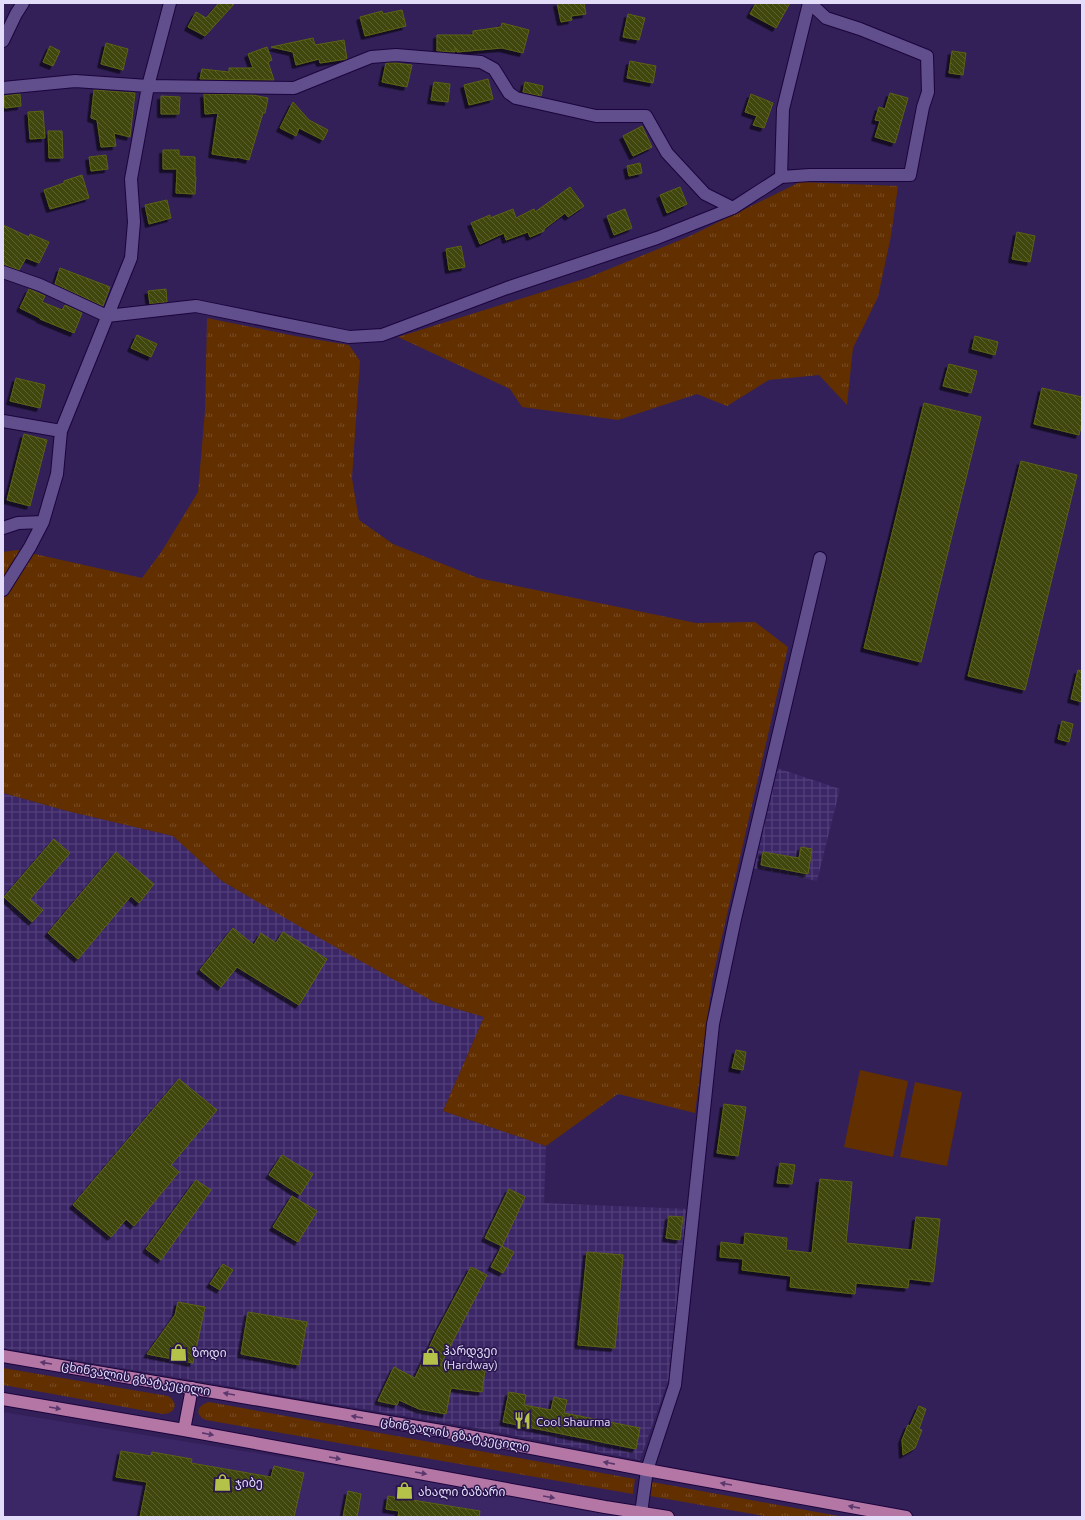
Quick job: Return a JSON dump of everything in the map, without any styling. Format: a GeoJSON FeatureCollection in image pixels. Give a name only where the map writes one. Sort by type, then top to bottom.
{"type":"FeatureCollection","features":[{"type":"Feature","properties":{"kind":"main road","name":"ცხინვალის გზატკეცილი"},"geometry":{"type":"LineString","coordinates":[[3,1356],[447,1432],[906,1517]]}},
{"type":"Feature","properties":{"kind":"main road"},"geometry":{"type":"LineString","coordinates":[[184,1430],[192,1388]]}},
{"type":"Feature","properties":{"kind":"main road"},"geometry":{"type":"LineString","coordinates":[[3,1399],[668,1517]]}},
{"type":"Feature","properties":{"kind":"street"},"geometry":{"type":"LineString","coordinates":[[3,41],[23,3]]}},
{"type":"Feature","properties":{"kind":"street"},"geometry":{"type":"LineString","coordinates":[[3,590],[30,547],[43,522],[57,474],[61,431],[131,258],[134,222],[131,179],[148,86],[170,3]]}},
{"type":"Feature","properties":{"kind":"street"},"geometry":{"type":"LineString","coordinates":[[3,272],[40,285],[107,316],[196,306],[349,337],[382,335],[507,288],[657,238],[733,208],[781,177],[810,175],[910,175],[923,107],[928,92],[927,56],[860,29],[826,18],[809,3],[783,109],[781,177]]}},
{"type":"Feature","properties":{"kind":"street"},"geometry":{"type":"LineString","coordinates":[[3,88],[75,81],[148,86],[294,88],[371,57],[396,55],[481,62],[494,69],[509,93],[516,98],[596,116],[646,116],[667,153],[705,194],[733,208]]}},
{"type":"Feature","properties":{"kind":"street"},"geometry":{"type":"LineString","coordinates":[[3,421],[61,431]]}},
{"type":"Feature","properties":{"kind":"street"},"geometry":{"type":"LineString","coordinates":[[3,528],[18,523],[43,522]]}},
{"type":"Feature","properties":{"kind":"street"},"geometry":{"type":"LineString","coordinates":[[641,1513],[647,1470],[675,1385],[713,1024],[735,919],[820,558]]}},
{"type":"Feature","properties":{"kind":"shaded area"},"geometry":{"type":"Polygon","coordinates":[[[777,768],[840,789],[817,881],[753,868],[777,768]]]}},
{"type":"Feature","properties":{"kind":"shaded area"},"geometry":{"type":"Polygon","coordinates":[[[3,793],[67,811],[173,836],[222,881],[434,1002],[484,1017],[443,1111],[546,1146],[544,1203],[690,1209],[670,1375],[640,1460],[476,1428],[3,1348],[3,793]]]}},
{"type":"Feature","properties":{"kind":"shaded area"},"geometry":{"type":"Polygon","coordinates":[[[3,1412],[331,1465],[637,1517],[3,1517],[3,1412]]]}},
{"type":"Feature","properties":{"kind":"green space"},"geometry":{"type":"Polygon","coordinates":[[[800,182],[898,186],[891,236],[878,297],[853,348],[847,405],[819,375],[769,380],[727,406],[697,394],[618,420],[522,407],[510,389],[398,337],[587,278],[690,236],[800,182]]]}},
{"type":"Feature","properties":{"kind":"green space"},"geometry":{"type":"Polygon","coordinates":[[[207,318],[295,336],[349,345],[360,361],[352,478],[359,520],[393,544],[478,578],[696,623],[755,622],[788,647],[713,976],[695,1113],[618,1094],[546,1146],[443,1111],[484,1017],[434,1002],[316,936],[222,881],[173,836],[67,811],[3,793],[3,552],[17,550],[142,578],[162,551],[198,492],[205,411],[207,318]]]}},
{"type":"Feature","properties":{"kind":"green space"},"geometry":{"type":"Polygon","coordinates":[[[860,1070],[908,1081],[893,1157],[844,1147],[860,1070]]]}},
{"type":"Feature","properties":{"kind":"green space"},"geometry":{"type":"Polygon","coordinates":[[[915,1082],[962,1092],[947,1166],[900,1157],[915,1082]]]}},
{"type":"Feature","properties":{"kind":"green space"},"geometry":{"type":"Polygon","coordinates":[[[3,1368],[168,1396],[174,1401],[175,1404],[171,1412],[163,1414],[3,1385],[3,1368]]]}},
{"type":"Feature","properties":{"kind":"green space"},"geometry":{"type":"Polygon","coordinates":[[[209,1402],[635,1479],[633,1494],[206,1420],[200,1416],[198,1410],[202,1405],[209,1402]]]}},
{"type":"Feature","properties":{"kind":"green space"},"geometry":{"type":"Polygon","coordinates":[[[652,1482],[844,1517],[770,1517],[650,1496],[652,1482]]]}},
{"type":"Feature","properties":{"kind":"building"},"geometry":{"type":"Polygon","coordinates":[[[219,3],[235,3],[205,36],[188,27],[196,12],[206,18],[219,3]]]}},
{"type":"Feature","properties":{"kind":"building"},"geometry":{"type":"Polygon","coordinates":[[[557,3],[584,3],[586,14],[571,16],[572,20],[561,22],[557,3]]]}},
{"type":"Feature","properties":{"kind":"building"},"geometry":{"type":"Polygon","coordinates":[[[756,3],[790,3],[776,28],[750,14],[756,3]]]}},
{"type":"Feature","properties":{"kind":"building"},"geometry":{"type":"Polygon","coordinates":[[[402,10],[406,26],[365,36],[360,17],[382,11],[383,14],[402,10]]]}},
{"type":"Feature","properties":{"kind":"building"},"geometry":{"type":"Polygon","coordinates":[[[628,14],[645,18],[639,40],[623,37],[628,14]]]}},
{"type":"Feature","properties":{"kind":"building"},"geometry":{"type":"Polygon","coordinates":[[[502,23],[529,30],[523,53],[502,48],[457,52],[455,47],[455,52],[437,51],[437,35],[473,35],[473,31],[501,27],[502,23]]]}},
{"type":"Feature","properties":{"kind":"building"},"geometry":{"type":"Polygon","coordinates":[[[313,38],[315,45],[344,40],[347,59],[320,63],[319,59],[296,65],[293,52],[271,47],[313,38]]]}},
{"type":"Feature","properties":{"kind":"building"},"geometry":{"type":"Polygon","coordinates":[[[106,43],[128,49],[123,70],[101,64],[106,43]]]}},
{"type":"Feature","properties":{"kind":"building"},"geometry":{"type":"Polygon","coordinates":[[[50,46],[60,51],[53,66],[43,62],[50,46]]]}},
{"type":"Feature","properties":{"kind":"building"},"geometry":{"type":"Polygon","coordinates":[[[267,47],[272,60],[268,62],[274,80],[200,79],[202,69],[229,72],[229,68],[253,68],[248,54],[267,47]]]}},
{"type":"Feature","properties":{"kind":"building"},"geometry":{"type":"Polygon","coordinates":[[[952,51],[966,53],[963,75],[949,73],[952,51]]]}},
{"type":"Feature","properties":{"kind":"building"},"geometry":{"type":"Polygon","coordinates":[[[630,61],[656,66],[653,83],[627,78],[630,61]]]}},
{"type":"Feature","properties":{"kind":"building"},"geometry":{"type":"Polygon","coordinates":[[[386,63],[412,65],[407,87],[382,82],[386,63]]]}},
{"type":"Feature","properties":{"kind":"building"},"geometry":{"type":"Polygon","coordinates":[[[488,79],[493,99],[469,105],[464,85],[488,79]]]}},
{"type":"Feature","properties":{"kind":"building"},"geometry":{"type":"Polygon","coordinates":[[[434,82],[450,84],[448,102],[431,100],[434,82]]]}},
{"type":"Feature","properties":{"kind":"building"},"geometry":{"type":"Polygon","coordinates":[[[525,82],[543,86],[541,96],[523,92],[525,82]]]}},
{"type":"Feature","properties":{"kind":"building"},"geometry":{"type":"Polygon","coordinates":[[[94,90],[135,93],[130,137],[114,133],[116,146],[101,147],[97,120],[91,118],[94,90]]]}},
{"type":"Feature","properties":{"kind":"building"},"geometry":{"type":"Polygon","coordinates":[[[890,93],[908,98],[895,143],[875,137],[880,121],[875,120],[879,107],[885,109],[890,93]]]}},
{"type":"Feature","properties":{"kind":"building"},"geometry":{"type":"Polygon","coordinates":[[[20,94],[21,106],[5,108],[4,96],[20,94]]]}},
{"type":"Feature","properties":{"kind":"building"},"geometry":{"type":"Polygon","coordinates":[[[204,94],[253,95],[268,98],[265,113],[263,113],[249,160],[212,154],[218,113],[205,114],[204,94]]]}},
{"type":"Feature","properties":{"kind":"building"},"geometry":{"type":"Polygon","coordinates":[[[751,94],[773,103],[764,128],[753,125],[757,116],[745,112],[751,94]]]}},
{"type":"Feature","properties":{"kind":"building"},"geometry":{"type":"Polygon","coordinates":[[[161,96],[180,97],[179,114],[161,114],[161,96]]]}},
{"type":"Feature","properties":{"kind":"building"},"geometry":{"type":"Polygon","coordinates":[[[293,102],[309,120],[328,130],[323,140],[299,128],[296,136],[280,128],[293,102]]]}},
{"type":"Feature","properties":{"kind":"building"},"geometry":{"type":"Polygon","coordinates":[[[43,111],[45,138],[30,139],[28,112],[43,111]]]}},
{"type":"Feature","properties":{"kind":"building"},"geometry":{"type":"Polygon","coordinates":[[[642,126],[652,147],[633,156],[623,136],[642,126]]]}},
{"type":"Feature","properties":{"kind":"building"},"geometry":{"type":"Polygon","coordinates":[[[48,131],[62,131],[63,158],[49,158],[48,131]]]}},
{"type":"Feature","properties":{"kind":"building"},"geometry":{"type":"Polygon","coordinates":[[[163,150],[179,150],[179,156],[195,157],[195,194],[176,193],[177,169],[163,169],[163,150]]]}},
{"type":"Feature","properties":{"kind":"building"},"geometry":{"type":"Polygon","coordinates":[[[106,155],[108,169],[91,171],[89,157],[106,155]]]}},
{"type":"Feature","properties":{"kind":"building"},"geometry":{"type":"Polygon","coordinates":[[[640,163],[642,173],[629,176],[627,166],[640,163]]]}},
{"type":"Feature","properties":{"kind":"building"},"geometry":{"type":"Polygon","coordinates":[[[82,175],[89,198],[50,209],[44,190],[82,175]]]}},
{"type":"Feature","properties":{"kind":"building"},"geometry":{"type":"Polygon","coordinates":[[[570,187],[584,206],[568,217],[565,213],[544,229],[544,231],[530,237],[528,232],[506,240],[504,233],[480,244],[471,223],[490,215],[490,218],[513,209],[516,218],[534,209],[535,212],[570,187]]]}},
{"type":"Feature","properties":{"kind":"building"},"geometry":{"type":"Polygon","coordinates":[[[680,187],[687,204],[667,213],[660,195],[680,187]]]}},
{"type":"Feature","properties":{"kind":"building"},"geometry":{"type":"Polygon","coordinates":[[[167,200],[171,218],[149,224],[145,205],[167,200]]]}},
{"type":"Feature","properties":{"kind":"building"},"geometry":{"type":"Polygon","coordinates":[[[625,209],[632,228],[614,235],[607,216],[625,209]]]}},
{"type":"Feature","properties":{"kind":"building"},"geometry":{"type":"Polygon","coordinates":[[[3,225],[29,237],[30,234],[49,242],[39,263],[26,258],[19,270],[3,264],[3,225]]]}},
{"type":"Feature","properties":{"kind":"building"},"geometry":{"type":"Polygon","coordinates":[[[1017,232],[1035,236],[1030,262],[1012,259],[1017,232]]]}},
{"type":"Feature","properties":{"kind":"building"},"geometry":{"type":"Polygon","coordinates":[[[461,246],[465,267],[449,270],[446,249],[461,246]]]}},
{"type":"Feature","properties":{"kind":"building"},"geometry":{"type":"Polygon","coordinates":[[[60,268],[110,287],[103,306],[55,284],[60,268]]]}},
{"type":"Feature","properties":{"kind":"building"},"geometry":{"type":"Polygon","coordinates":[[[29,289],[45,296],[42,302],[62,310],[65,305],[82,313],[74,333],[40,319],[20,308],[29,289]]]}},
{"type":"Feature","properties":{"kind":"building"},"geometry":{"type":"Polygon","coordinates":[[[166,289],[167,302],[150,304],[148,291],[166,289]]]}},
{"type":"Feature","properties":{"kind":"building"},"geometry":{"type":"Polygon","coordinates":[[[137,335],[157,344],[151,357],[131,348],[137,335]]]}},
{"type":"Feature","properties":{"kind":"building"},"geometry":{"type":"Polygon","coordinates":[[[975,336],[998,342],[995,355],[972,349],[975,336]]]}},
{"type":"Feature","properties":{"kind":"building"},"geometry":{"type":"Polygon","coordinates":[[[949,364],[977,371],[971,393],[943,386],[949,364]]]}},
{"type":"Feature","properties":{"kind":"building"},"geometry":{"type":"Polygon","coordinates":[[[16,378],[45,385],[40,408],[10,401],[16,378]]]}},
{"type":"Feature","properties":{"kind":"building"},"geometry":{"type":"Polygon","coordinates":[[[1042,388],[1082,397],[1082,423],[1079,435],[1034,424],[1042,388]]]}},
{"type":"Feature","properties":{"kind":"building"},"geometry":{"type":"Polygon","coordinates":[[[924,403],[981,417],[921,662],[864,648],[924,403]]]}},
{"type":"Feature","properties":{"kind":"building"},"geometry":{"type":"Polygon","coordinates":[[[24,434],[47,440],[30,506],[7,500],[24,434]]]}},
{"type":"Feature","properties":{"kind":"building"},"geometry":{"type":"Polygon","coordinates":[[[1021,461],[1077,475],[1025,690],[968,676],[1021,461]]]}},
{"type":"Feature","properties":{"kind":"building"},"geometry":{"type":"Polygon","coordinates":[[[1078,670],[1082,671],[1082,702],[1071,699],[1078,670]]]}},
{"type":"Feature","properties":{"kind":"building"},"geometry":{"type":"Polygon","coordinates":[[[1062,721],[1073,724],[1069,742],[1058,739],[1062,721]]]}},
{"type":"Feature","properties":{"kind":"building"},"geometry":{"type":"Polygon","coordinates":[[[54,839],[70,853],[30,899],[43,910],[32,922],[4,897],[54,839]]]}},
{"type":"Feature","properties":{"kind":"building"},"geometry":{"type":"Polygon","coordinates":[[[801,847],[812,849],[808,874],[761,865],[763,852],[799,858],[801,847]]]}},
{"type":"Feature","properties":{"kind":"building"},"geometry":{"type":"Polygon","coordinates":[[[116,852],[154,884],[139,903],[131,896],[78,959],[48,933],[116,852]]]}},
{"type":"Feature","properties":{"kind":"building"},"geometry":{"type":"Polygon","coordinates":[[[233,928],[254,945],[261,933],[276,943],[283,932],[327,959],[299,1005],[237,967],[221,987],[200,970],[233,928]]]}},
{"type":"Feature","properties":{"kind":"building"},"geometry":{"type":"Polygon","coordinates":[[[736,1050],[746,1052],[743,1070],[732,1068],[736,1050]]]}},
{"type":"Feature","properties":{"kind":"building"},"geometry":{"type":"Polygon","coordinates":[[[179,1079],[217,1110],[171,1165],[179,1172],[134,1226],[126,1219],[111,1237],[73,1205],[179,1079]]]}},
{"type":"Feature","properties":{"kind":"building"},"geometry":{"type":"Polygon","coordinates":[[[724,1104],[746,1107],[738,1156],[717,1153],[724,1104]]]}},
{"type":"Feature","properties":{"kind":"building"},"geometry":{"type":"Polygon","coordinates":[[[282,1155],[313,1174],[300,1195],[269,1175],[282,1155]]]}},
{"type":"Feature","properties":{"kind":"building"},"geometry":{"type":"Polygon","coordinates":[[[780,1163],[795,1165],[792,1184],[777,1183],[780,1163]]]}},
{"type":"Feature","properties":{"kind":"building"},"geometry":{"type":"Polygon","coordinates":[[[820,1179],[852,1182],[846,1243],[912,1250],[916,1217],[940,1219],[933,1282],[909,1279],[908,1288],[856,1283],[855,1294],[790,1287],[791,1276],[742,1270],[743,1259],[720,1257],[721,1242],[744,1245],[745,1233],[787,1238],[786,1250],[812,1253],[820,1179]]]}},
{"type":"Feature","properties":{"kind":"building"},"geometry":{"type":"Polygon","coordinates":[[[196,1180],[211,1190],[161,1260],[146,1249],[196,1180]]]}},
{"type":"Feature","properties":{"kind":"building"},"geometry":{"type":"Polygon","coordinates":[[[509,1189],[525,1197],[502,1246],[485,1238],[509,1189]]]}},
{"type":"Feature","properties":{"kind":"building"},"geometry":{"type":"Polygon","coordinates":[[[292,1196],[317,1211],[298,1242],[273,1227],[292,1196]]]}},
{"type":"Feature","properties":{"kind":"building"},"geometry":{"type":"Polygon","coordinates":[[[669,1216],[683,1217],[680,1240],[666,1238],[669,1216]]]}},
{"type":"Feature","properties":{"kind":"building"},"geometry":{"type":"Polygon","coordinates":[[[502,1246],[514,1252],[503,1273],[491,1267],[502,1246]]]}},
{"type":"Feature","properties":{"kind":"building"},"geometry":{"type":"Polygon","coordinates":[[[587,1252],[623,1255],[615,1348],[578,1345],[587,1252]]]}},
{"type":"Feature","properties":{"kind":"building"},"geometry":{"type":"Polygon","coordinates":[[[223,1264],[233,1270],[220,1290],[210,1284],[223,1264]]]}},
{"type":"Feature","properties":{"kind":"building"},"geometry":{"type":"Polygon","coordinates":[[[471,1267],[487,1275],[441,1364],[485,1370],[482,1392],[451,1388],[446,1414],[419,1409],[399,1400],[397,1405],[378,1401],[394,1367],[415,1378],[437,1331],[471,1267]]]}},
{"type":"Feature","properties":{"kind":"building"},"geometry":{"type":"Polygon","coordinates":[[[178,1302],[205,1307],[193,1363],[147,1354],[175,1315],[178,1302]]]}},
{"type":"Feature","properties":{"kind":"building"},"geometry":{"type":"Polygon","coordinates":[[[248,1312],[307,1322],[299,1365],[241,1354],[248,1312]]]}},
{"type":"Feature","properties":{"kind":"building"},"geometry":{"type":"Polygon","coordinates":[[[509,1392],[526,1395],[524,1405],[551,1410],[554,1397],[567,1400],[564,1413],[640,1428],[636,1449],[503,1422],[509,1392]]]}},
{"type":"Feature","properties":{"kind":"building"},"geometry":{"type":"Polygon","coordinates":[[[919,1406],[926,1409],[919,1429],[922,1430],[915,1448],[903,1455],[902,1440],[908,1425],[910,1426],[919,1406]]]}},
{"type":"Feature","properties":{"kind":"building"},"geometry":{"type":"Polygon","coordinates":[[[121,1451],[151,1456],[152,1452],[192,1459],[191,1463],[271,1477],[274,1466],[304,1473],[294,1517],[140,1517],[147,1482],[116,1477],[121,1451]]]}},
{"type":"Feature","properties":{"kind":"building"},"geometry":{"type":"Polygon","coordinates":[[[348,1491],[361,1494],[357,1517],[343,1517],[348,1491]]]}},
{"type":"Feature","properties":{"kind":"building"},"geometry":{"type":"Polygon","coordinates":[[[388,1496],[480,1511],[479,1517],[398,1517],[399,1511],[386,1509],[388,1496]]]}},
{"type":"Feature","properties":{"kind":"place","name":"ზოდი"},"geometry":{"type":"Point","coordinates":[179,1352]}},
{"type":"Feature","properties":{"kind":"place","name":"ჰარდვეი (Hardway)"},"geometry":{"type":"Point","coordinates":[430,1357]}},
{"type":"Feature","properties":{"kind":"place","name":"Cool Shaurma"},"geometry":{"type":"Point","coordinates":[523,1421]}},
{"type":"Feature","properties":{"kind":"place","name":"ჯიბე"},"geometry":{"type":"Point","coordinates":[222,1482]}},
{"type":"Feature","properties":{"kind":"place","name":"ახალი ბაზარი"},"geometry":{"type":"Point","coordinates":[405,1491]}}]}
